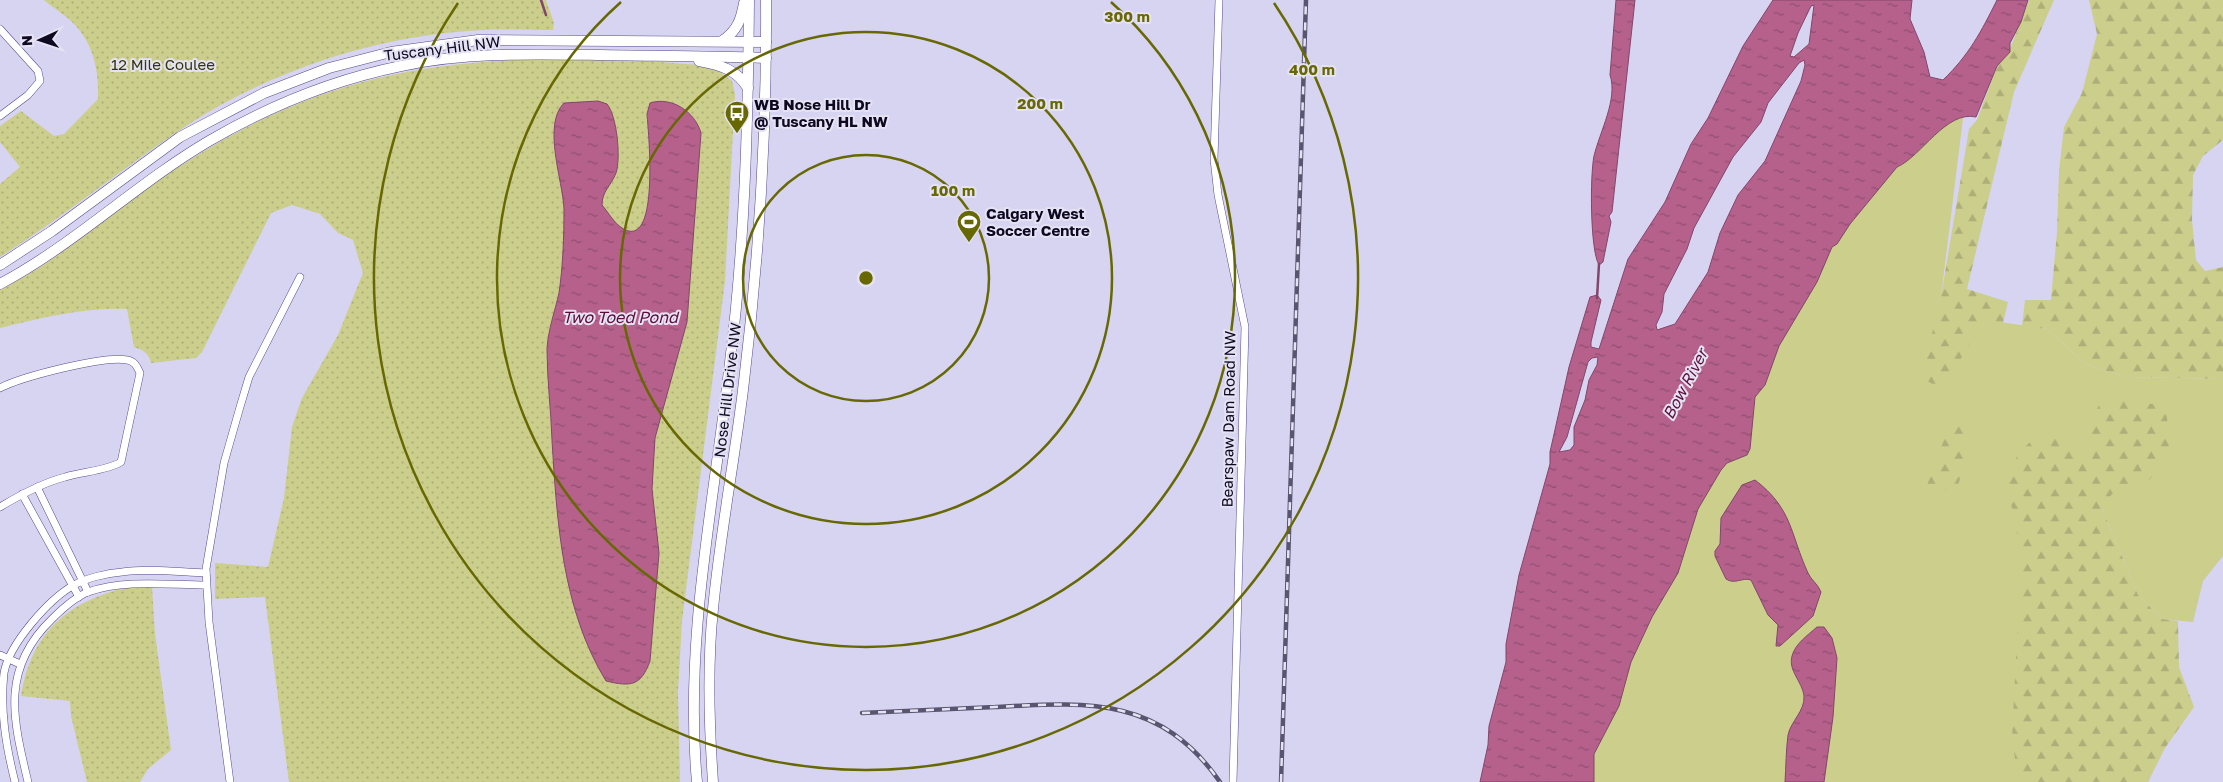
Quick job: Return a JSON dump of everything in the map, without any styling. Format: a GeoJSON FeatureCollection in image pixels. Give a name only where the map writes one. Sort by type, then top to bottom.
{"type":"FeatureCollection","features":[{"type":"Feature","properties":{"kind":"street"},"geometry":{"type":"LineString","coordinates":[[722,41],[736,30],[742,18],[745,0]]}},
{"type":"Feature","properties":{"kind":"street","name":"Nose Hill Drive NW"},"geometry":{"type":"LineString","coordinates":[[698,782],[694,725],[695,642],[700,583],[739,287],[750,0]]}},
{"type":"Feature","properties":{"kind":"street","name":"Nose Hill Drive NW"},"geometry":{"type":"LineString","coordinates":[[713,782],[709,700],[713,611],[751,326],[759,228],[766,58],[766,0]]}},
{"type":"Feature","properties":{"kind":"street","name":"Bearspaw Dam Road NW"},"geometry":{"type":"LineString","coordinates":[[1219,0],[1214,158],[1218,195],[1245,327],[1233,782]]}},
{"type":"Feature","properties":{"kind":"street"},"geometry":{"type":"LineString","coordinates":[[0,29],[38,71],[40,81],[28,95],[0,116]]}},
{"type":"Feature","properties":{"kind":"street","name":"Tuscany Hill NW"},"geometry":{"type":"LineString","coordinates":[[0,265],[52,231],[180,137],[264,93],[329,68],[399,50],[478,40],[766,42]]}},
{"type":"Feature","properties":{"kind":"street","name":"Tuscany Hill NW"},"geometry":{"type":"LineString","coordinates":[[0,284],[39,261],[143,185],[208,141],[269,109],[324,86],[403,65],[460,58],[546,54],[766,58]]}},
{"type":"Feature","properties":{"kind":"street"},"geometry":{"type":"LineString","coordinates":[[677,57],[733,70],[741,77],[748,88]]}},
{"type":"Feature","properties":{"kind":"street"},"geometry":{"type":"LineString","coordinates":[[230,782],[208,622],[206,579],[224,463],[249,377],[300,277]]}},
{"type":"Feature","properties":{"kind":"street"},"geometry":{"type":"LineString","coordinates":[[0,388],[32,376],[75,365],[115,360],[128,360],[136,364],[140,373],[121,462],[114,467],[62,477],[22,494],[0,507]]}},
{"type":"Feature","properties":{"kind":"street"},"geometry":{"type":"LineString","coordinates":[[37,487],[88,592]]}},
{"type":"Feature","properties":{"kind":"street"},"geometry":{"type":"LineString","coordinates":[[22,494],[79,597]]}},
{"type":"Feature","properties":{"kind":"street"},"geometry":{"type":"LineString","coordinates":[[15,782],[3,731],[2,671],[31,625],[51,603],[74,585],[122,572],[206,579]]}},
{"type":"Feature","properties":{"kind":"street"},"geometry":{"type":"LineString","coordinates":[[28,782],[16,729],[16,676],[20,664],[39,632],[79,597],[88,592],[125,584],[206,579]]}},
{"type":"Feature","properties":{"kind":"street"},"geometry":{"type":"LineString","coordinates":[[0,655],[20,664]]}},
{"type":"Feature","properties":{"kind":"street"},"geometry":{"type":"LineString","coordinates":[[2,671],[16,676]]}},
{"type":"Feature","properties":{"kind":"green space","name":"12 Mile Coulee"},"geometry":{"type":"Polygon","coordinates":[[[44,0],[546,0],[554,23],[553,30],[482,30],[405,39],[367,47],[292,71],[222,104],[189,124],[0,257],[0,184],[20,167],[0,142],[0,126],[21,111],[54,136],[64,134],[98,99],[96,68],[90,48],[72,22],[44,0]]]}},
{"type":"Feature","properties":{"kind":"green space"},"geometry":{"type":"Polygon","coordinates":[[[2029,0],[2054,0],[2014,92],[1967,289],[2008,302],[2003,323],[1998,330],[1985,325],[1971,326],[1970,343],[1960,360],[1955,381],[1934,385],[1924,379],[1923,368],[1940,303],[1969,129],[1977,120],[1997,66],[2010,49],[2029,0]]]}},
{"type":"Feature","properties":{"kind":"green space"},"geometry":{"type":"Polygon","coordinates":[[[2089,0],[2223,0],[2223,140],[2203,156],[2193,175],[2192,220],[2196,260],[2205,271],[2223,267],[2223,379],[2127,377],[2087,365],[2047,329],[2022,326],[2025,300],[2051,300],[2057,232],[2059,171],[2064,127],[2082,93],[2097,34],[2089,0]]]}},
{"type":"Feature","properties":{"kind":"green space"},"geometry":{"type":"Polygon","coordinates":[[[548,59],[647,61],[712,66],[732,81],[735,94],[725,281],[682,621],[678,692],[680,782],[289,782],[265,597],[215,599],[215,563],[268,567],[284,498],[292,427],[302,398],[338,335],[363,273],[353,240],[338,233],[320,214],[292,205],[271,213],[202,352],[196,358],[151,363],[145,352],[134,347],[127,309],[79,311],[0,328],[0,290],[64,251],[165,176],[211,147],[256,122],[302,102],[347,86],[394,74],[442,66],[494,61],[548,59]]]}},
{"type":"Feature","properties":{"kind":"green space"},"geometry":{"type":"Polygon","coordinates":[[[1964,110],[1939,313],[2047,329],[2087,365],[2127,377],[2223,379],[2223,556],[2203,581],[2193,622],[2162,619],[2138,595],[2102,508],[2030,782],[1583,782],[1698,493],[1817,255],[1906,146],[1964,110]]]}},
{"type":"Feature","properties":{"kind":"green space"},"geometry":{"type":"Polygon","coordinates":[[[2123,401],[2164,405],[2167,415],[2169,449],[2164,463],[2143,487],[2112,494],[2102,508],[2138,595],[2162,619],[2178,621],[2179,667],[2194,707],[2165,748],[2148,782],[2018,782],[2012,737],[2020,579],[2016,519],[2006,491],[2006,471],[2037,435],[2063,440],[2084,456],[2091,454],[2092,419],[2099,405],[2123,401]]]}},
{"type":"Feature","properties":{"kind":"green space"},"geometry":{"type":"Polygon","coordinates":[[[1954,413],[1963,414],[1965,433],[1964,453],[1962,472],[1956,490],[1947,490],[1927,485],[1954,413]]]}},
{"type":"Feature","properties":{"kind":"green space"},"geometry":{"type":"Polygon","coordinates":[[[129,587],[152,587],[155,634],[171,750],[148,769],[140,782],[87,782],[71,716],[70,701],[21,696],[26,674],[34,654],[43,637],[56,623],[88,601],[129,587]]]}},
{"type":"Feature","properties":{"kind":"water"},"geometry":{"type":"Polygon","coordinates":[[[1616,0],[1635,0],[1612,212],[1609,216],[1611,222],[1603,262],[1599,265],[1592,229],[1592,179],[1594,156],[1612,94],[1610,75],[1616,0]]]}},
{"type":"Feature","properties":{"kind":"water","name":"Bow River"},"geometry":{"type":"Polygon","coordinates":[[[1773,0],[1912,0],[1910,19],[1924,52],[1930,77],[1943,80],[1974,43],[1997,0],[2028,0],[2021,22],[2010,43],[2010,52],[1997,66],[1976,117],[1954,120],[1906,162],[1897,167],[1850,224],[1837,244],[1832,247],[1817,282],[1779,346],[1765,385],[1755,397],[1750,449],[1747,455],[1727,463],[1698,509],[1678,573],[1652,617],[1631,662],[1619,706],[1594,754],[1594,782],[1480,782],[1488,745],[1489,726],[1506,662],[1506,644],[1519,575],[1550,464],[1550,452],[1569,367],[1590,297],[1597,295],[1601,300],[1591,342],[1591,347],[1599,349],[1628,259],[1665,202],[1691,144],[1708,118],[1743,46],[1773,0]],[[1814,5],[1811,6],[1798,33],[1790,56],[1794,57],[1809,44],[1814,5]],[[1804,60],[1799,63],[1768,103],[1761,122],[1733,157],[1694,228],[1687,249],[1664,294],[1662,312],[1656,325],[1657,330],[1675,324],[1708,272],[1720,233],[1738,195],[1765,161],[1801,81],[1805,65],[1804,60]],[[1598,357],[1592,358],[1588,362],[1567,437],[1559,452],[1570,450],[1574,445],[1574,427],[1585,400],[1589,380],[1597,365],[1598,357]]]}},
{"type":"Feature","properties":{"kind":"water","name":"Two Toed Pond"},"geometry":{"type":"Polygon","coordinates":[[[598,101],[607,104],[610,110],[616,127],[618,148],[616,173],[605,192],[602,205],[622,228],[634,231],[642,223],[647,207],[650,186],[650,163],[647,114],[650,103],[666,102],[682,107],[694,118],[701,133],[687,322],[655,438],[652,489],[659,553],[650,661],[643,676],[634,683],[629,684],[606,681],[591,653],[571,595],[564,564],[556,502],[548,372],[547,349],[559,293],[564,230],[563,197],[555,154],[555,125],[558,113],[564,103],[598,101]]]}},
{"type":"Feature","properties":{"kind":"water"},"geometry":{"type":"Polygon","coordinates":[[[1755,480],[1777,501],[1784,512],[1808,573],[1821,592],[1813,616],[1780,646],[1776,646],[1778,625],[1768,615],[1751,580],[1729,581],[1726,579],[1715,556],[1715,551],[1720,544],[1721,518],[1742,485],[1755,480]]]}},
{"type":"Feature","properties":{"kind":"water"},"geometry":{"type":"Polygon","coordinates":[[[1817,627],[1824,627],[1832,638],[1837,658],[1833,717],[1824,782],[1785,782],[1788,735],[1804,701],[1803,691],[1792,666],[1792,656],[1799,644],[1817,627]]]}},
{"type":"Feature","properties":{"kind":"waterway"},"geometry":{"type":"LineString","coordinates":[[541,0],[546,15]]}},
{"type":"Feature","properties":{"kind":"waterway"},"geometry":{"type":"LineString","coordinates":[[1597,298],[1599,264]]}},
{"type":"Feature","properties":{"kind":"railway"},"geometry":{"type":"LineString","coordinates":[[1281,782],[1306,0]]}},
{"type":"Feature","properties":{"kind":"railway"},"geometry":{"type":"LineString","coordinates":[[862,713],[1029,705],[1091,706],[1120,710],[1147,719],[1173,733],[1197,754],[1220,782]]}},
{"type":"Feature","properties":{"kind":"place","name":"WB Nose Hill Dr @ Tuscany HL NW"},"geometry":{"type":"Point","coordinates":[737,134]}},
{"type":"Feature","properties":{"kind":"place","name":"Calgary West Soccer Centre"},"geometry":{"type":"Point","coordinates":[969,243]}}]}
